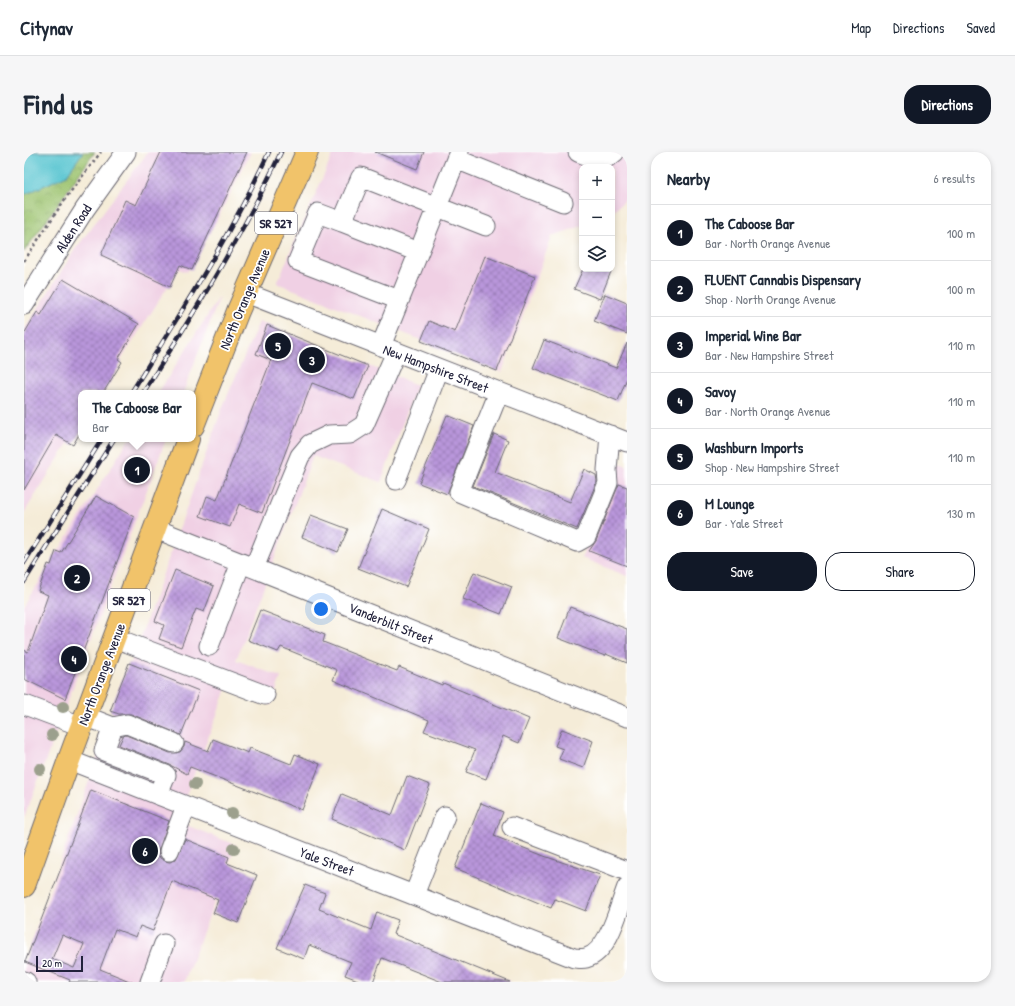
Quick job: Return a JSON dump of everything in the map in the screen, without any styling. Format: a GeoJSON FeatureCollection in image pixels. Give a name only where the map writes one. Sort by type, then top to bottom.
{"type":"FeatureCollection","features":[{"type":"Feature","properties":{"kind":"main road","name":"North Orange Avenue"},"geometry":{"type":"LineString","coordinates":[[196,418],[209,382],[246,293],[307,152]]}},
{"type":"Feature","properties":{"kind":"main road","name":"North Orange Avenue"},"geometry":{"type":"LineString","coordinates":[[24,886],[83,721],[156,529],[187,442]]}},
{"type":"Feature","properties":{"kind":"street","name":"Alden Road"},"geometry":{"type":"LineString","coordinates":[[24,305],[85,209],[126,152]]}},
{"type":"Feature","properties":{"kind":"street"},"geometry":{"type":"LineString","coordinates":[[578,152],[598,160],[608,158],[615,152]]}},
{"type":"Feature","properties":{"kind":"street"},"geometry":{"type":"LineString","coordinates":[[209,646],[300,456],[310,444],[329,436],[350,434],[364,425],[388,349],[399,300],[457,155],[563,202]]}},
{"type":"Feature","properties":{"kind":"street"},"geometry":{"type":"LineString","coordinates":[[342,222],[361,177],[486,226]]}},
{"type":"Feature","properties":{"kind":"street"},"geometry":{"type":"LineString","coordinates":[[399,300],[298,261],[318,213],[418,252]]}},
{"type":"Feature","properties":{"kind":"street","name":"New Hampshire Street"},"geometry":{"type":"LineString","coordinates":[[246,293],[619,439]]}},
{"type":"Feature","properties":{"kind":"street"},"geometry":{"type":"LineString","coordinates":[[396,480],[439,369]]}},
{"type":"Feature","properties":{"kind":"street"},"geometry":{"type":"LineString","coordinates":[[499,392],[459,492],[577,542],[586,537],[608,483],[607,470],[619,439]]}},
{"type":"Feature","properties":{"kind":"street","name":"Vanderbilt Street"},"geometry":{"type":"LineString","coordinates":[[156,529],[627,717]]}},
{"type":"Feature","properties":{"kind":"street"},"geometry":{"type":"LineString","coordinates":[[115,638],[265,695]]}},
{"type":"Feature","properties":{"kind":"street"},"geometry":{"type":"LineString","coordinates":[[25,705],[83,721],[113,727],[127,724],[174,743]]}},
{"type":"Feature","properties":{"kind":"street"},"geometry":{"type":"LineString","coordinates":[[113,727],[104,751],[166,774],[158,795]]}},
{"type":"Feature","properties":{"kind":"street"},"geometry":{"type":"LineString","coordinates":[[119,779],[126,759]]}},
{"type":"Feature","properties":{"kind":"street","name":"Yale Street"},"geometry":{"type":"LineString","coordinates":[[69,760],[574,958],[586,958],[595,954],[606,941],[627,887]]}},
{"type":"Feature","properties":{"kind":"street"},"geometry":{"type":"LineString","coordinates":[[169,851],[186,806]]}},
{"type":"Feature","properties":{"kind":"street"},"geometry":{"type":"LineString","coordinates":[[414,895],[445,816]]}},
{"type":"Feature","properties":{"kind":"street"},"geometry":{"type":"LineString","coordinates":[[512,827],[627,871]]}},
{"type":"Feature","properties":{"kind":"street"},"geometry":{"type":"LineString","coordinates":[[150,982],[164,944]]}},
{"type":"Feature","properties":{"kind":"path"},"geometry":{"type":"LineString","coordinates":[[24,261],[65,199],[101,152]]}},
{"type":"Feature","properties":{"kind":"shaded area"},"geometry":{"type":"Polygon","coordinates":[[[148,152],[251,152],[215,224],[187,272],[179,269],[102,390],[78,390],[78,428],[24,513],[24,331],[74,251],[148,152]]]}},
{"type":"Feature","properties":{"kind":"shaded area"},"geometry":{"type":"Polygon","coordinates":[[[334,152],[627,152],[627,198],[615,209],[615,164],[579,164],[579,227],[552,236],[502,372],[277,283],[334,152]]]}},
{"type":"Feature","properties":{"kind":"shaded area"},"geometry":{"type":"Polygon","coordinates":[[[220,296],[184,390],[160,390],[220,296]]]}},
{"type":"Feature","properties":{"kind":"shaded area"},"geometry":{"type":"Polygon","coordinates":[[[259,322],[417,385],[381,482],[313,456],[236,660],[281,677],[271,705],[227,689],[176,821],[236,845],[184,982],[24,982],[24,963],[223,406],[259,322]]]}},
{"type":"Feature","properties":{"kind":"shaded area"},"geometry":{"type":"Polygon","coordinates":[[[127,442],[165,442],[24,818],[24,606],[127,442]]]}},
{"type":"Feature","properties":{"kind":"shaded area"},"geometry":{"type":"Polygon","coordinates":[[[618,463],[627,467],[627,576],[582,558],[618,463]]]}},
{"type":"Feature","properties":{"kind":"green space"},"geometry":{"type":"Polygon","coordinates":[[[24,152],[95,152],[24,252],[24,152]]]}},
{"type":"Feature","properties":{"kind":"water"},"geometry":{"type":"Polygon","coordinates":[[[24,152],[83,152],[67,175],[24,195],[24,152]]]}},
{"type":"Feature","properties":{"kind":"building"},"geometry":{"type":"Polygon","coordinates":[[[161,152],[247,152],[192,270],[180,265],[170,287],[101,255],[125,200],[136,205],[161,152]]]}},
{"type":"Feature","properties":{"kind":"building"},"geometry":{"type":"Polygon","coordinates":[[[375,152],[424,152],[417,169],[375,152]]]}},
{"type":"Feature","properties":{"kind":"building"},"geometry":{"type":"Polygon","coordinates":[[[485,256],[535,276],[497,371],[421,341],[429,321],[455,332],[485,256]]]}},
{"type":"Feature","properties":{"kind":"building"},"geometry":{"type":"Polygon","coordinates":[[[582,272],[611,272],[600,299],[574,289],[582,272]]]}},
{"type":"Feature","properties":{"kind":"building"},"geometry":{"type":"Polygon","coordinates":[[[63,279],[139,324],[118,359],[122,362],[105,390],[78,390],[78,436],[73,445],[56,435],[24,490],[24,334],[37,312],[41,315],[63,279]]]}},
{"type":"Feature","properties":{"kind":"building"},"geometry":{"type":"Polygon","coordinates":[[[605,294],[627,303],[627,334],[594,321],[605,294]]]}},
{"type":"Feature","properties":{"kind":"building"},"geometry":{"type":"Polygon","coordinates":[[[267,325],[368,366],[354,399],[312,383],[262,513],[239,504],[230,527],[200,516],[207,496],[217,500],[271,360],[256,354],[267,325]]]}},
{"type":"Feature","properties":{"kind":"building"},"geometry":{"type":"Polygon","coordinates":[[[544,340],[616,368],[627,343],[627,378],[618,401],[533,368],[544,340]]]}},
{"type":"Feature","properties":{"kind":"building"},"geometry":{"type":"Polygon","coordinates":[[[447,415],[474,426],[447,494],[419,483],[447,415]]]}},
{"type":"Feature","properties":{"kind":"building"},"geometry":{"type":"Polygon","coordinates":[[[494,434],[508,440],[495,472],[570,502],[584,469],[596,475],[597,481],[577,529],[473,486],[494,434]]]}},
{"type":"Feature","properties":{"kind":"building"},"geometry":{"type":"Polygon","coordinates":[[[619,484],[627,487],[627,566],[589,551],[596,541],[619,484]]]}},
{"type":"Feature","properties":{"kind":"building"},"geometry":{"type":"Polygon","coordinates":[[[96,496],[134,517],[65,699],[24,679],[24,650],[28,652],[48,595],[38,591],[48,564],[51,565],[56,551],[61,553],[96,496]]]}},
{"type":"Feature","properties":{"kind":"building"},"geometry":{"type":"Polygon","coordinates":[[[382,509],[429,529],[406,587],[358,568],[382,509]]]}},
{"type":"Feature","properties":{"kind":"building"},"geometry":{"type":"Polygon","coordinates":[[[311,515],[348,529],[338,552],[302,537],[311,515]]]}},
{"type":"Feature","properties":{"kind":"building"},"geometry":{"type":"Polygon","coordinates":[[[175,570],[214,586],[204,612],[196,609],[181,647],[159,639],[164,625],[155,621],[175,570]]]}},
{"type":"Feature","properties":{"kind":"building"},"geometry":{"type":"Polygon","coordinates":[[[474,572],[512,587],[501,614],[463,599],[474,572]]]}},
{"type":"Feature","properties":{"kind":"building"},"geometry":{"type":"Polygon","coordinates":[[[570,607],[627,629],[627,663],[606,654],[605,656],[558,638],[570,607]]]}},
{"type":"Feature","properties":{"kind":"building"},"geometry":{"type":"Polygon","coordinates":[[[260,610],[325,635],[323,642],[397,671],[399,667],[442,685],[443,683],[529,719],[519,743],[503,736],[486,779],[466,772],[475,750],[424,731],[429,720],[333,680],[337,670],[281,647],[278,652],[248,640],[260,610]]]}},
{"type":"Feature","properties":{"kind":"building"},"geometry":{"type":"Polygon","coordinates":[[[129,663],[199,691],[181,735],[131,714],[119,714],[110,711],[129,663]]]}},
{"type":"Feature","properties":{"kind":"building"},"geometry":{"type":"Polygon","coordinates":[[[562,729],[593,741],[583,768],[559,759],[563,749],[555,746],[562,729]]]}},
{"type":"Feature","properties":{"kind":"building"},"geometry":{"type":"Polygon","coordinates":[[[126,735],[170,753],[180,752],[184,747],[185,742],[208,751],[213,739],[248,753],[250,748],[291,764],[295,754],[320,764],[302,810],[190,767],[187,774],[170,765],[119,745],[123,736],[126,735]]]}},
{"type":"Feature","properties":{"kind":"building"},"geometry":{"type":"Polygon","coordinates":[[[407,776],[430,785],[405,850],[332,819],[342,794],[392,815],[407,776]]]}},
{"type":"Feature","properties":{"kind":"building"},"geometry":{"type":"Polygon","coordinates":[[[91,790],[169,821],[158,852],[160,858],[165,861],[170,862],[176,859],[185,839],[229,857],[227,863],[257,875],[238,923],[213,913],[218,900],[172,881],[153,931],[140,926],[136,937],[115,929],[100,969],[132,982],[69,982],[70,980],[25,962],[91,790]],[[62,935],[52,959],[74,968],[84,944],[62,935]]]}},
{"type":"Feature","properties":{"kind":"building"},"geometry":{"type":"Polygon","coordinates":[[[481,803],[503,812],[494,836],[544,856],[600,875],[586,911],[555,899],[551,908],[455,868],[481,803]]]}},
{"type":"Feature","properties":{"kind":"building"},"geometry":{"type":"Polygon","coordinates":[[[305,885],[325,893],[319,909],[371,930],[377,912],[398,920],[393,934],[510,982],[442,982],[382,958],[373,982],[363,982],[345,975],[351,962],[309,945],[304,959],[277,948],[305,885]]]}},
{"type":"Feature","properties":{"kind":"railway"},"geometry":{"type":"LineString","coordinates":[[133,390],[221,244],[269,152]]}},
{"type":"Feature","properties":{"kind":"railway"},"geometry":{"type":"LineString","coordinates":[[145,390],[216,275],[250,214],[281,152]]}},
{"type":"Feature","properties":{"kind":"railway"},"geometry":{"type":"LineString","coordinates":[[24,563],[100,442]]}},
{"type":"Feature","properties":{"kind":"railway"},"geometry":{"type":"LineString","coordinates":[[24,582],[112,442]]}},
{"type":"Feature","properties":{"kind":"place","name":"Washburn Imports"},"geometry":{"type":"Point","coordinates":[278,346]}},
{"type":"Feature","properties":{"kind":"place","name":"Imperial Wine Bar"},"geometry":{"type":"Point","coordinates":[312,360]}},
{"type":"Feature","properties":{"kind":"place","name":"The Caboose Bar"},"geometry":{"type":"Point","coordinates":[137,470]}},
{"type":"Feature","properties":{"kind":"place","name":"FLUENT Cannabis Dispensary"},"geometry":{"type":"Point","coordinates":[77,578]}},
{"type":"Feature","properties":{"kind":"place","name":"Savoy"},"geometry":{"type":"Point","coordinates":[74,659]}},
{"type":"Feature","properties":{"kind":"place","name":"M Lounge"},"geometry":{"type":"Point","coordinates":[145,851]}}]}
